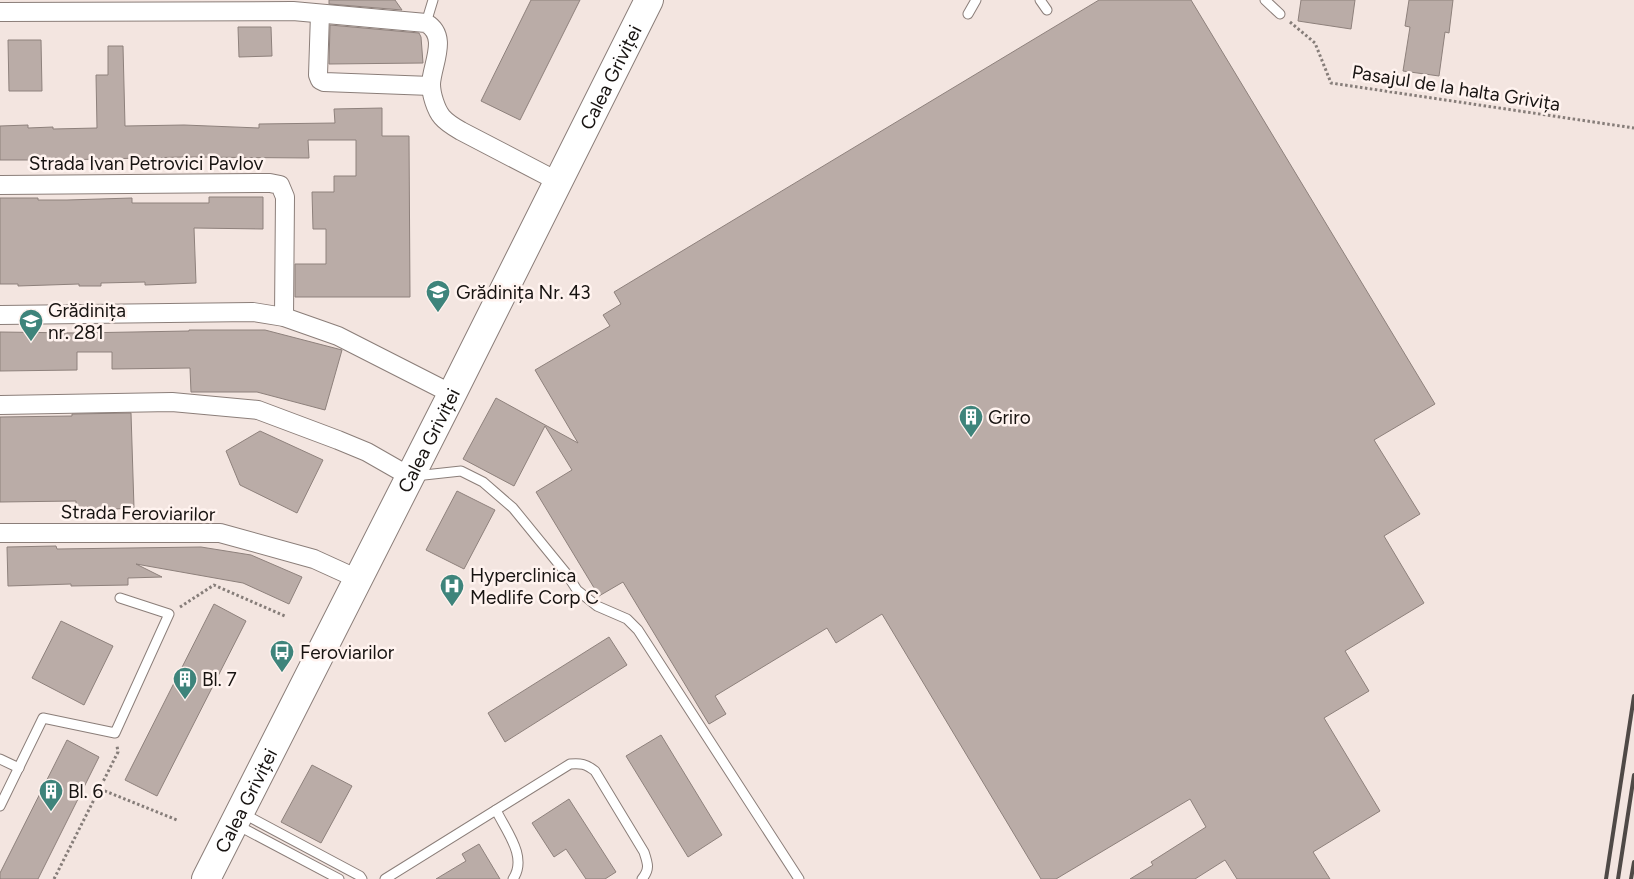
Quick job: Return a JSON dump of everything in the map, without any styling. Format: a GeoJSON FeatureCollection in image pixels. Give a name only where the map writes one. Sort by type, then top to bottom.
{"type":"FeatureCollection","features":[{"type":"Feature","properties":{"kind":"main road","name":"Calea Griviței"},"geometry":{"type":"LineString","coordinates":[[206,879],[559,182],[649,0]]}},
{"type":"Feature","properties":{"kind":"street"},"geometry":{"type":"LineString","coordinates":[[0,12],[293,6],[320,14],[426,23],[432,27],[439,40],[431,86],[436,108],[442,117],[450,124],[559,182]]}},
{"type":"Feature","properties":{"kind":"street"},"geometry":{"type":"LineString","coordinates":[[320,14],[318,75],[320,80],[324,82],[431,86]]}},
{"type":"Feature","properties":{"kind":"street","name":"Strada Ivan Petrovici Pavlov"},"geometry":{"type":"LineString","coordinates":[[0,185],[270,183],[280,185],[285,197],[284,317]]}},
{"type":"Feature","properties":{"kind":"street"},"geometry":{"type":"LineString","coordinates":[[0,315],[252,312],[284,317],[338,336],[452,394]]}},
{"type":"Feature","properties":{"kind":"street"},"geometry":{"type":"LineString","coordinates":[[0,405],[172,402],[258,410],[367,452],[409,476]]}},
{"type":"Feature","properties":{"kind":"street","name":"Strada Feroviarilor"},"geometry":{"type":"LineString","coordinates":[[0,533],[220,534],[314,559],[358,579]]}},
{"type":"Feature","properties":{"kind":"lane"},"geometry":{"type":"LineString","coordinates":[[426,23],[433,0]]}},
{"type":"Feature","properties":{"kind":"lane"},"geometry":{"type":"LineString","coordinates":[[968,14],[976,0]]}},
{"type":"Feature","properties":{"kind":"lane"},"geometry":{"type":"LineString","coordinates":[[1040,0],[1047,10]]}},
{"type":"Feature","properties":{"kind":"lane"},"geometry":{"type":"LineString","coordinates":[[1265,0],[1280,14]]}},
{"type":"Feature","properties":{"kind":"lane"},"geometry":{"type":"LineString","coordinates":[[409,476],[461,471],[483,482],[513,508],[566,573],[577,590],[597,606],[627,620],[638,630],[799,879]]}},
{"type":"Feature","properties":{"kind":"lane"},"geometry":{"type":"LineString","coordinates":[[0,806],[43,718],[115,733],[169,614],[120,598]]}},
{"type":"Feature","properties":{"kind":"lane"},"geometry":{"type":"LineString","coordinates":[[0,759],[19,768]]}},
{"type":"Feature","properties":{"kind":"lane"},"geometry":{"type":"LineString","coordinates":[[385,879],[570,764],[580,763],[586,764],[595,771],[644,852],[649,865],[647,873],[642,879]]}},
{"type":"Feature","properties":{"kind":"lane"},"geometry":{"type":"LineString","coordinates":[[496,810],[519,855],[518,872],[513,879]]}},
{"type":"Feature","properties":{"kind":"lane"},"geometry":{"type":"LineString","coordinates":[[237,818],[339,879]]}},
{"type":"Feature","properties":{"kind":"lane"},"geometry":{"type":"LineString","coordinates":[[237,818],[360,876],[362,879]]}},
{"type":"Feature","properties":{"kind":"path","name":"Pasajul de la halta Grivița"},"geometry":{"type":"LineString","coordinates":[[1280,14],[1315,43],[1331,83],[1634,128]]}},
{"type":"Feature","properties":{"kind":"path"},"geometry":{"type":"LineString","coordinates":[[169,614],[214,584],[285,616]]}},
{"type":"Feature","properties":{"kind":"path"},"geometry":{"type":"LineString","coordinates":[[54,879],[118,752],[115,733]]}},
{"type":"Feature","properties":{"kind":"path"},"geometry":{"type":"LineString","coordinates":[[100,789],[177,820]]}},
{"type":"Feature","properties":{"kind":"building"},"geometry":{"type":"Polygon","coordinates":[[[329,0],[395,0],[402,10],[329,4],[329,0]]]}},
{"type":"Feature","properties":{"kind":"building"},"geometry":{"type":"Polygon","coordinates":[[[531,0],[580,0],[520,120],[481,101],[531,0]]]}},
{"type":"Feature","properties":{"kind":"building","name":"Griro"},"geometry":{"type":"Polygon","coordinates":[[[1099,0],[1191,0],[1435,404],[1374,440],[1420,514],[1384,536],[1424,603],[1345,651],[1369,691],[1324,718],[1380,811],[1313,852],[1330,879],[1237,879],[1225,860],[1195,879],[1130,879],[1153,865],[1151,862],[1206,827],[1190,799],[1056,879],[1041,879],[882,614],[836,643],[827,628],[715,696],[726,714],[709,724],[623,582],[599,596],[536,492],[572,470],[545,426],[514,486],[463,459],[496,398],[578,443],[535,370],[610,326],[603,315],[621,304],[614,292],[1099,0]]]}},
{"type":"Feature","properties":{"kind":"building"},"geometry":{"type":"Polygon","coordinates":[[[1301,0],[1355,0],[1351,29],[1298,21],[1301,0]]]}},
{"type":"Feature","properties":{"kind":"building"},"geometry":{"type":"Polygon","coordinates":[[[1409,0],[1453,0],[1449,33],[1445,32],[1439,76],[1403,71],[1410,27],[1405,26],[1409,0]]]}},
{"type":"Feature","properties":{"kind":"building"},"geometry":{"type":"Polygon","coordinates":[[[330,25],[419,33],[423,63],[329,64],[330,25]]]}},
{"type":"Feature","properties":{"kind":"building"},"geometry":{"type":"Polygon","coordinates":[[[238,27],[271,27],[272,56],[239,57],[238,27]]]}},
{"type":"Feature","properties":{"kind":"building"},"geometry":{"type":"Polygon","coordinates":[[[8,40],[41,40],[42,91],[9,91],[8,40]]]}},
{"type":"Feature","properties":{"kind":"building"},"geometry":{"type":"Polygon","coordinates":[[[108,46],[123,46],[125,126],[184,125],[259,128],[259,124],[335,123],[334,109],[382,108],[382,136],[409,136],[410,297],[295,297],[295,264],[326,264],[326,229],[313,229],[312,192],[334,192],[334,176],[356,176],[356,140],[308,140],[309,158],[184,157],[0,160],[0,126],[28,125],[28,128],[53,127],[53,129],[97,128],[96,75],[108,75],[108,46]]]}},
{"type":"Feature","properties":{"kind":"building"},"geometry":{"type":"Polygon","coordinates":[[[209,197],[263,197],[263,229],[194,228],[196,283],[145,285],[145,282],[101,283],[101,286],[79,286],[79,284],[18,286],[18,284],[0,284],[0,198],[67,200],[132,198],[132,203],[209,203],[209,197]]]}},
{"type":"Feature","properties":{"kind":"building"},"geometry":{"type":"Polygon","coordinates":[[[265,330],[342,350],[325,410],[257,392],[191,392],[190,368],[112,369],[112,352],[77,352],[77,370],[0,371],[0,332],[77,333],[265,330]]]}},
{"type":"Feature","properties":{"kind":"building"},"geometry":{"type":"Polygon","coordinates":[[[131,413],[134,508],[76,511],[76,501],[0,502],[0,417],[131,413]]]}},
{"type":"Feature","properties":{"kind":"building"},"geometry":{"type":"Polygon","coordinates":[[[260,431],[323,460],[297,513],[240,485],[226,451],[260,431]]]}},
{"type":"Feature","properties":{"kind":"building"},"geometry":{"type":"Polygon","coordinates":[[[457,491],[495,510],[464,569],[426,550],[457,491]]]}},
{"type":"Feature","properties":{"kind":"building"},"geometry":{"type":"Polygon","coordinates":[[[56,546],[57,549],[201,547],[251,555],[302,577],[289,604],[243,583],[136,564],[162,577],[128,578],[128,585],[8,586],[7,547],[56,546]]]}},
{"type":"Feature","properties":{"kind":"building","name":"Bl. 7"},"geometry":{"type":"Polygon","coordinates":[[[214,604],[246,621],[157,796],[125,780],[214,604]]]}},
{"type":"Feature","properties":{"kind":"building"},"geometry":{"type":"Polygon","coordinates":[[[61,621],[113,646],[84,705],[32,678],[61,621]]]}},
{"type":"Feature","properties":{"kind":"building"},"geometry":{"type":"Polygon","coordinates":[[[609,637],[627,665],[505,742],[488,713],[609,637]]]}},
{"type":"Feature","properties":{"kind":"building"},"geometry":{"type":"Polygon","coordinates":[[[661,735],[722,835],[688,857],[626,756],[661,735]]]}},
{"type":"Feature","properties":{"kind":"building","name":"Bl. 6"},"geometry":{"type":"Polygon","coordinates":[[[67,740],[99,757],[38,879],[0,879],[0,873],[67,740]]]}},
{"type":"Feature","properties":{"kind":"building"},"geometry":{"type":"Polygon","coordinates":[[[312,765],[352,786],[321,843],[281,822],[312,765]]]}},
{"type":"Feature","properties":{"kind":"building"},"geometry":{"type":"Polygon","coordinates":[[[569,799],[616,872],[605,879],[586,879],[566,849],[554,857],[532,823],[569,799]]]}},
{"type":"Feature","properties":{"kind":"building"},"geometry":{"type":"Polygon","coordinates":[[[479,844],[500,879],[436,879],[466,861],[462,854],[479,844]]]}},
{"type":"Feature","properties":{"kind":"railway"},"geometry":{"type":"LineString","coordinates":[[1606,879],[1634,696]]}},
{"type":"Feature","properties":{"kind":"railway"},"geometry":{"type":"LineString","coordinates":[[1618,879],[1634,775]]}},
{"type":"Feature","properties":{"kind":"railway"},"geometry":{"type":"LineString","coordinates":[[1631,879],[1634,862]]}},
{"type":"Feature","properties":{"kind":"place","name":"Grădinița Nr. 43"},"geometry":{"type":"Point","coordinates":[438,313]}},
{"type":"Feature","properties":{"kind":"place","name":"Grădinița nr. 281"},"geometry":{"type":"Point","coordinates":[31,342]}},
{"type":"Feature","properties":{"kind":"place","name":"Griro"},"geometry":{"type":"Point","coordinates":[971,438]}},
{"type":"Feature","properties":{"kind":"place","name":"Hyperclinica Medlife Corp C"},"geometry":{"type":"Point","coordinates":[452,607]}},
{"type":"Feature","properties":{"kind":"place","name":"Feroviarilor"},"geometry":{"type":"Point","coordinates":[282,673]}},
{"type":"Feature","properties":{"kind":"place","name":"Bl. 7"},"geometry":{"type":"Point","coordinates":[185,700]}},
{"type":"Feature","properties":{"kind":"place","name":"Bl. 6"},"geometry":{"type":"Point","coordinates":[51,812]}}]}
